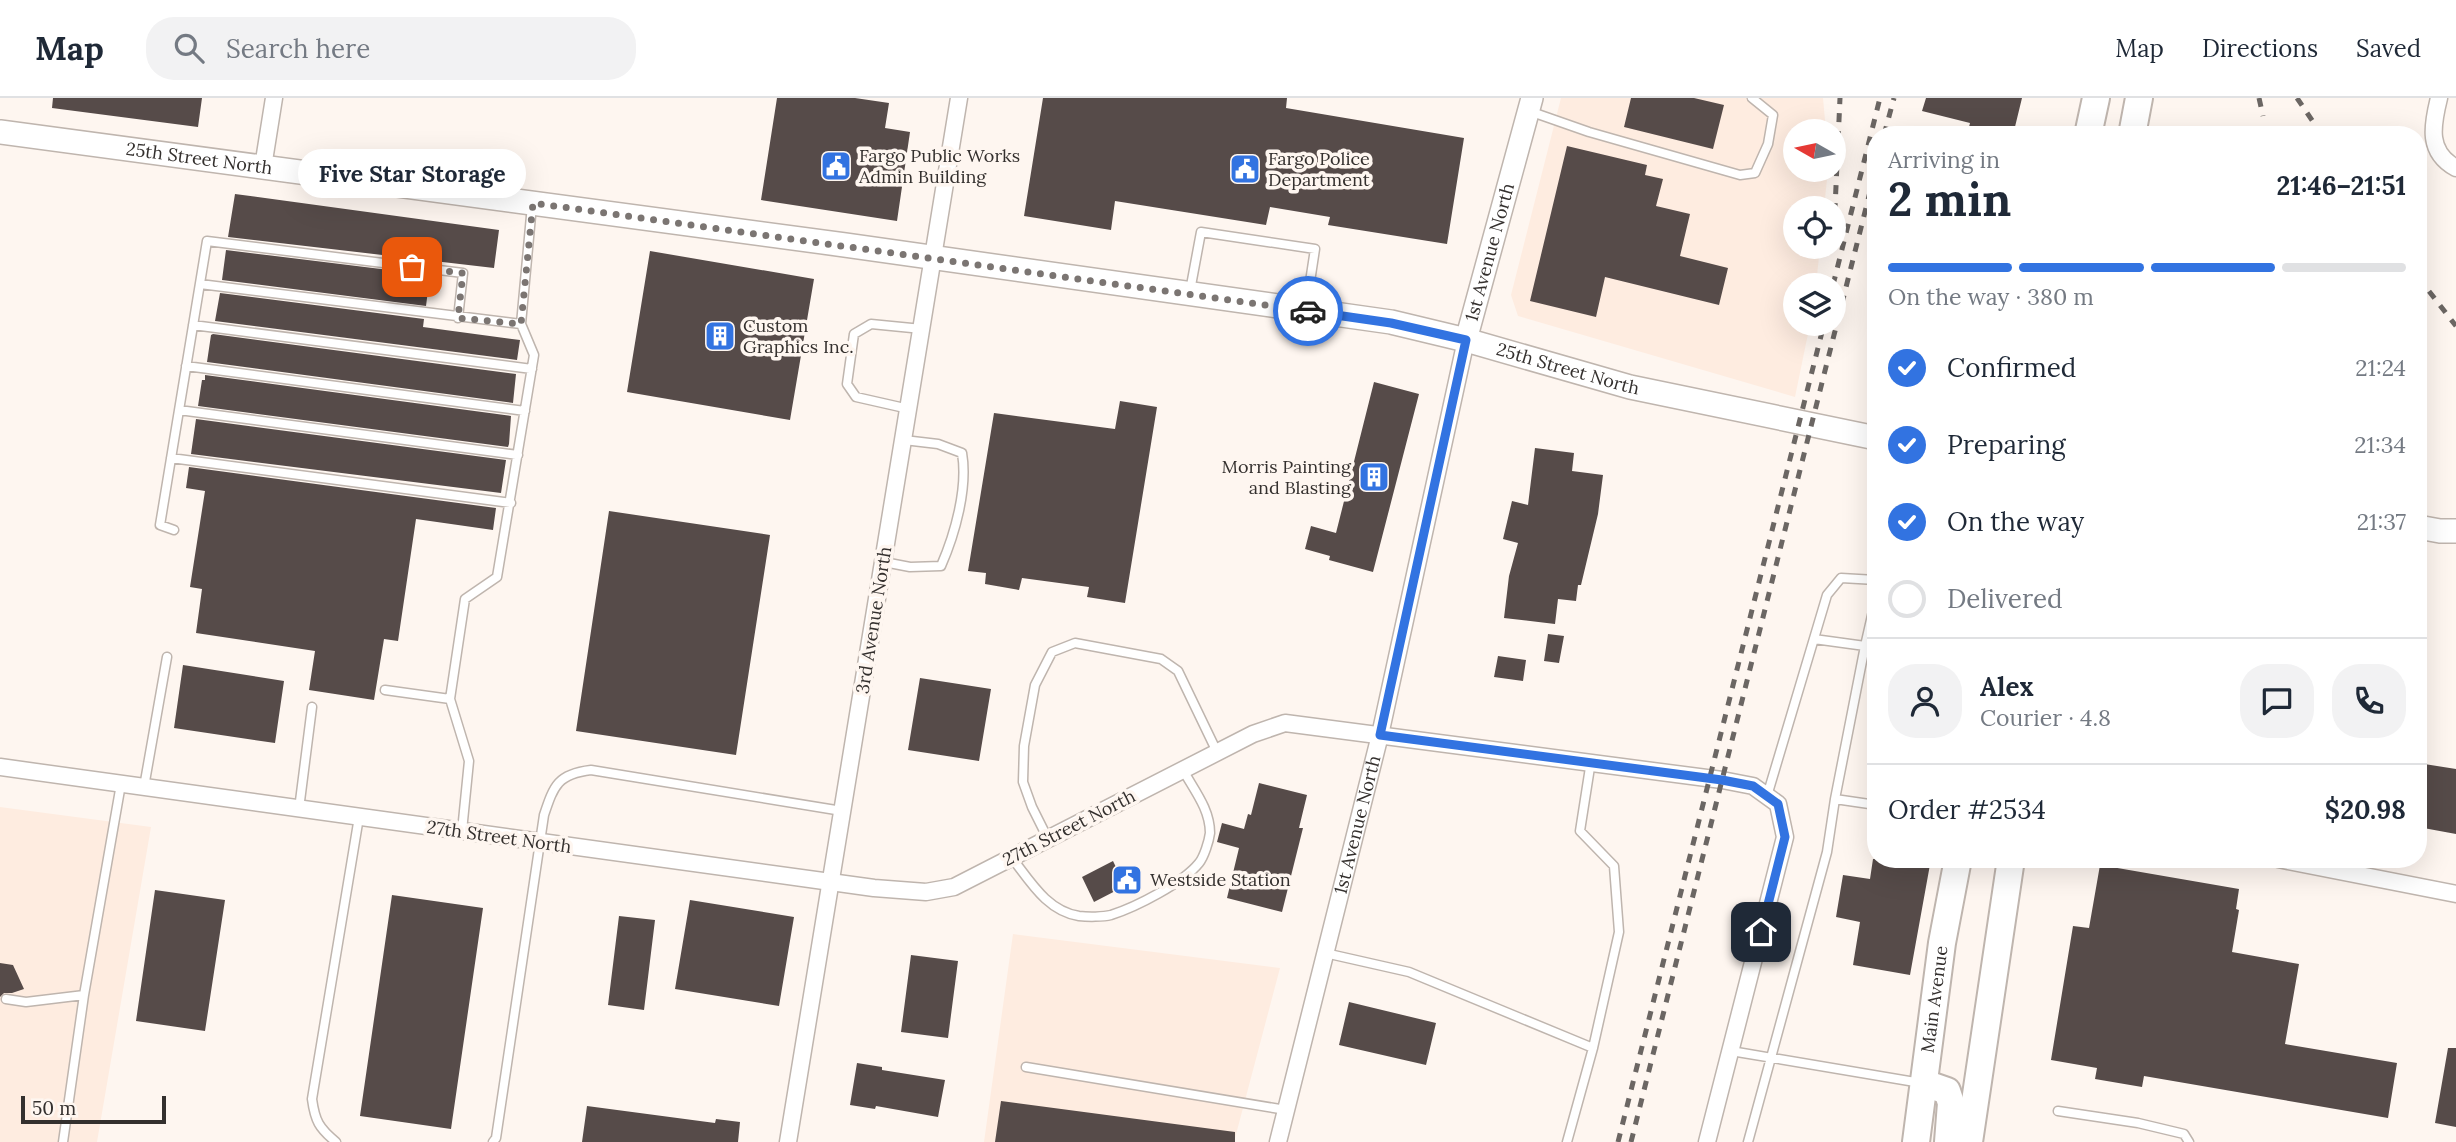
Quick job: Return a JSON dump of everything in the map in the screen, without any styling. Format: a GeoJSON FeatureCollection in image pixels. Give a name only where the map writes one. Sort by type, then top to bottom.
{"type":"FeatureCollection","features":[{"type":"Feature","properties":{"kind":"main road"},"geometry":{"type":"LineString","coordinates":[[2090,126],[2096,98]]}},
{"type":"Feature","properties":{"kind":"main road"},"geometry":{"type":"LineString","coordinates":[[2134,126],[2139,98]]}},
{"type":"Feature","properties":{"kind":"main road","name":"25th Street North"},"geometry":{"type":"LineString","coordinates":[[0,132],[933,257],[1391,323],[1466,340],[1630,387],[1867,436]]}},
{"type":"Feature","properties":{"kind":"main road"},"geometry":{"type":"LineString","coordinates":[[2427,528],[2456,531]]}},
{"type":"Feature","properties":{"kind":"main road","name":"Main Avenue"},"geometry":{"type":"LineString","coordinates":[[1916,1142],[1942,943],[1956,868]]}},
{"type":"Feature","properties":{"kind":"main road"},"geometry":{"type":"LineString","coordinates":[[1969,1142],[2010,868]]}},
{"type":"Feature","properties":{"kind":"main road"},"geometry":{"type":"LineString","coordinates":[[1924,1083],[1947,1091],[1951,1103],[1948,1142]]}},
{"type":"Feature","properties":{"kind":"street"},"geometry":{"type":"LineString","coordinates":[[263,167],[274,98]]}},
{"type":"Feature","properties":{"kind":"street","name":"3rd Avenue North"},"geometry":{"type":"LineString","coordinates":[[788,1142],[959,98]]}},
{"type":"Feature","properties":{"kind":"street"},"geometry":{"type":"LineString","coordinates":[[2439,98],[2433,136],[2444,162],[2456,168]]}},
{"type":"Feature","properties":{"kind":"street","name":"1st Avenue North"},"geometry":{"type":"LineString","coordinates":[[1278,1142],[1380,735],[1466,340],[1531,105]]}},
{"type":"Feature","properties":{"kind":"street","name":"27th Street North"},"geometry":{"type":"LineString","coordinates":[[0,767],[831,882],[926,892],[954,887],[1253,734],[1285,723],[1591,761],[1753,786],[1767,796]]}},
{"type":"Feature","properties":{"kind":"street"},"geometry":{"type":"LineString","coordinates":[[1707,1142],[1785,837],[1778,804],[1767,796]]}},
{"type":"Feature","properties":{"kind":"street"},"geometry":{"type":"LineString","coordinates":[[2345,868],[2456,894]]}},
{"type":"Feature","properties":{"kind":"lane"},"geometry":{"type":"LineString","coordinates":[[1531,105],[1589,132],[1740,175],[1755,173],[1768,144],[1773,116],[1752,98]]}},
{"type":"Feature","properties":{"kind":"lane"},"geometry":{"type":"LineString","coordinates":[[461,831],[469,761],[450,699],[464,599],[498,578],[511,503],[534,355],[521,324],[533,203]]}},
{"type":"Feature","properties":{"kind":"lane"},"geometry":{"type":"LineString","coordinates":[[1190,294],[1201,232],[1315,249],[1305,310]]}},
{"type":"Feature","properties":{"kind":"lane"},"geometry":{"type":"LineString","coordinates":[[174,530],[160,525],[207,241],[463,273],[458,318]]}},
{"type":"Feature","properties":{"kind":"lane"},"geometry":{"type":"LineString","coordinates":[[200,284],[521,324]]}},
{"type":"Feature","properties":{"kind":"lane"},"geometry":{"type":"LineString","coordinates":[[909,408],[856,397],[847,384],[854,334],[871,324],[922,329]]}},
{"type":"Feature","properties":{"kind":"lane"},"geometry":{"type":"LineString","coordinates":[[193,325],[532,369]]}},
{"type":"Feature","properties":{"kind":"lane"},"geometry":{"type":"LineString","coordinates":[[186,366],[525,411]]}},
{"type":"Feature","properties":{"kind":"lane"},"geometry":{"type":"LineString","coordinates":[[179,410],[519,455]]}},
{"type":"Feature","properties":{"kind":"lane"},"geometry":{"type":"LineString","coordinates":[[884,562],[910,567],[941,566],[952,542],[965,471],[962,453],[938,444],[904,440]]}},
{"type":"Feature","properties":{"kind":"lane"},"geometry":{"type":"LineString","coordinates":[[171,458],[511,503]]}},
{"type":"Feature","properties":{"kind":"lane"},"geometry":{"type":"LineString","coordinates":[[1767,796],[1827,595],[1841,578],[1867,579]]}},
{"type":"Feature","properties":{"kind":"lane"},"geometry":{"type":"LineString","coordinates":[[1748,1142],[1773,1059],[1780,1020],[1827,852],[1867,637]]}},
{"type":"Feature","properties":{"kind":"lane"},"geometry":{"type":"LineString","coordinates":[[1814,639],[1865,646]]}},
{"type":"Feature","properties":{"kind":"lane"},"geometry":{"type":"LineString","coordinates":[[1048,839],[1023,782],[1024,746],[1035,685],[1052,652],[1075,643],[1161,659],[1178,671],[1217,752]]}},
{"type":"Feature","properties":{"kind":"lane"},"geometry":{"type":"LineString","coordinates":[[144,787],[167,657]]}},
{"type":"Feature","properties":{"kind":"lane"},"geometry":{"type":"LineString","coordinates":[[385,690],[450,699]]}},
{"type":"Feature","properties":{"kind":"lane"},"geometry":{"type":"LineString","coordinates":[[299,809],[312,706]]}},
{"type":"Feature","properties":{"kind":"lane"},"geometry":{"type":"LineString","coordinates":[[1567,1142],[1593,1048],[1619,932],[1615,866],[1580,831],[1591,761]]}},
{"type":"Feature","properties":{"kind":"lane"},"geometry":{"type":"LineString","coordinates":[[1012,858],[1041,896],[1059,909],[1079,916],[1110,915],[1148,898],[1176,882],[1200,862],[1210,835],[1206,811],[1183,769]]}},
{"type":"Feature","properties":{"kind":"lane"},"geometry":{"type":"LineString","coordinates":[[493,1142],[496,1138],[539,842],[544,815],[558,783],[571,772],[591,770],[843,811]]}},
{"type":"Feature","properties":{"kind":"lane"},"geometry":{"type":"LineString","coordinates":[[63,1142],[84,995],[121,784]]}},
{"type":"Feature","properties":{"kind":"lane"},"geometry":{"type":"LineString","coordinates":[[1835,799],[1867,803]]}},
{"type":"Feature","properties":{"kind":"lane"},"geometry":{"type":"LineString","coordinates":[[336,1142],[315,1119],[312,1099],[359,817]]}},
{"type":"Feature","properties":{"kind":"lane"},"geometry":{"type":"LineString","coordinates":[[1325,953],[1409,972],[1593,1048]]}},
{"type":"Feature","properties":{"kind":"lane"},"geometry":{"type":"LineString","coordinates":[[6,999],[26,1002],[84,995]]}},
{"type":"Feature","properties":{"kind":"lane"},"geometry":{"type":"LineString","coordinates":[[1731,1051],[1924,1083]]}},
{"type":"Feature","properties":{"kind":"lane"},"geometry":{"type":"LineString","coordinates":[[1026,1067],[1286,1110]]}},
{"type":"Feature","properties":{"kind":"lane"},"geometry":{"type":"LineString","coordinates":[[2059,1111],[2138,1123],[2184,1134],[2189,1142]]}},
{"type":"Feature","properties":{"kind":"shaded area"},"geometry":{"type":"Polygon","coordinates":[[[1561,98],[1823,98],[1825,119],[1783,119],[1783,182],[1827,182],[1825,196],[1783,196],[1783,259],[1819,259],[1817,273],[1783,273],[1783,336],[1808,336],[1795,397],[1518,316],[1511,295],[1561,98]]]}},
{"type":"Feature","properties":{"kind":"shaded area"},"geometry":{"type":"Polygon","coordinates":[[[0,807],[151,827],[97,1142],[0,1142],[0,807]]]}},
{"type":"Feature","properties":{"kind":"shaded area"},"geometry":{"type":"Polygon","coordinates":[[[1013,934],[1280,968],[1234,1142],[984,1142],[1013,934]]]}},
{"type":"Feature","properties":{"kind":"building"},"geometry":{"type":"Polygon","coordinates":[[[53,98],[202,98],[198,127],[52,108],[53,98]]]}},
{"type":"Feature","properties":{"kind":"building","name":"Fargo Public Works Admin Building"},"geometry":{"type":"Polygon","coordinates":[[[777,98],[855,98],[889,103],[885,128],[910,132],[897,221],[761,200],[777,98]]]}},
{"type":"Feature","properties":{"kind":"building","name":"Fargo Police Department"},"geometry":{"type":"Polygon","coordinates":[[[1043,98],[1287,98],[1286,108],[1464,138],[1447,244],[1328,225],[1330,217],[1270,207],[1266,225],[1115,201],[1111,230],[1024,216],[1043,98]]]}},
{"type":"Feature","properties":{"kind":"building"},"geometry":{"type":"Polygon","coordinates":[[[1631,98],[1694,98],[1724,105],[1713,149],[1624,127],[1631,98]]]}},
{"type":"Feature","properties":{"kind":"building"},"geometry":{"type":"Polygon","coordinates":[[[1926,98],[2022,98],[2015,126],[1969,126],[1970,123],[1922,111],[1926,98]]]}},
{"type":"Feature","properties":{"kind":"building"},"geometry":{"type":"Polygon","coordinates":[[[1567,146],[1647,165],[1645,175],[1663,179],[1656,206],[1690,214],[1680,256],[1728,268],[1719,305],[1605,277],[1596,317],[1530,301],[1567,146]]]}},
{"type":"Feature","properties":{"kind":"building"},"geometry":{"type":"Polygon","coordinates":[[[235,194],[499,230],[494,268],[228,237],[235,194]]]}},
{"type":"Feature","properties":{"kind":"building"},"geometry":{"type":"Polygon","coordinates":[[[226,250],[430,275],[426,306],[222,280],[226,250]]]}},
{"type":"Feature","properties":{"kind":"building","name":"Custom Graphics Inc."},"geometry":{"type":"Polygon","coordinates":[[[650,251],[814,279],[790,420],[627,392],[650,251]]]}},
{"type":"Feature","properties":{"kind":"building"},"geometry":{"type":"Polygon","coordinates":[[[220,293],[424,319],[423,327],[520,340],[517,360],[215,321],[220,293]]]}},
{"type":"Feature","properties":{"kind":"building"},"geometry":{"type":"Polygon","coordinates":[[[213,334],[516,374],[513,403],[207,362],[213,334]]]}},
{"type":"Feature","properties":{"kind":"building"},"geometry":{"type":"Polygon","coordinates":[[[205,375],[511,416],[509,444],[508,447],[198,406],[205,375]]]}},
{"type":"Feature","properties":{"kind":"building","name":"Morris Painting and Blasting"},"geometry":{"type":"Polygon","coordinates":[[[1374,382],[1419,394],[1373,572],[1329,560],[1330,556],[1305,549],[1311,526],[1336,533],[1374,382]]]}},
{"type":"Feature","properties":{"kind":"building"},"geometry":{"type":"Polygon","coordinates":[[[1120,401],[1157,407],[1125,603],[1087,597],[1089,587],[1022,578],[1019,590],[985,584],[986,573],[968,571],[994,413],[1115,429],[1120,401]]]}},
{"type":"Feature","properties":{"kind":"building"},"geometry":{"type":"Polygon","coordinates":[[[196,419],[506,460],[501,493],[191,454],[196,419]]]}},
{"type":"Feature","properties":{"kind":"building"},"geometry":{"type":"Polygon","coordinates":[[[1535,448],[1574,453],[1572,471],[1603,475],[1598,514],[1576,601],[1558,599],[1555,624],[1504,618],[1509,576],[1518,543],[1503,539],[1512,501],[1528,505],[1535,448]]]}},
{"type":"Feature","properties":{"kind":"building"},"geometry":{"type":"Polygon","coordinates":[[[189,467],[496,508],[493,530],[416,519],[398,641],[384,639],[374,700],[309,690],[315,651],[196,633],[202,589],[190,587],[205,491],[186,488],[189,467]]]}},
{"type":"Feature","properties":{"kind":"building"},"geometry":{"type":"Polygon","coordinates":[[[609,511],[770,535],[736,755],[576,731],[609,511]]]}},
{"type":"Feature","properties":{"kind":"building"},"geometry":{"type":"Polygon","coordinates":[[[1548,634],[1564,636],[1559,663],[1544,661],[1548,634]]]}},
{"type":"Feature","properties":{"kind":"building"},"geometry":{"type":"Polygon","coordinates":[[[1498,656],[1526,660],[1523,681],[1494,677],[1498,656]]]}},
{"type":"Feature","properties":{"kind":"building"},"geometry":{"type":"Polygon","coordinates":[[[183,665],[284,681],[275,743],[174,728],[183,665]]]}},
{"type":"Feature","properties":{"kind":"building"},"geometry":{"type":"Polygon","coordinates":[[[920,678],[991,689],[979,761],[908,750],[920,678]]]}},
{"type":"Feature","properties":{"kind":"building"},"geometry":{"type":"Polygon","coordinates":[[[2427,764],[2456,769],[2456,834],[2427,829],[2427,764]]]}},
{"type":"Feature","properties":{"kind":"building"},"geometry":{"type":"Polygon","coordinates":[[[1259,783],[1307,795],[1299,828],[1303,828],[1282,912],[1227,898],[1239,848],[1217,842],[1222,823],[1244,829],[1248,814],[1251,815],[1259,783]]]}},
{"type":"Feature","properties":{"kind":"building"},"geometry":{"type":"Polygon","coordinates":[[[1113,861],[1125,886],[1094,902],[1082,877],[1113,861]]]}},
{"type":"Feature","properties":{"kind":"building"},"geometry":{"type":"Polygon","coordinates":[[[1872,868],[1929,868],[1910,975],[1853,965],[1860,922],[1836,917],[1843,875],[1870,879],[1872,868]]]}},
{"type":"Feature","properties":{"kind":"building"},"geometry":{"type":"Polygon","coordinates":[[[2099,868],[2117,868],[2239,889],[2236,909],[2239,910],[2232,952],[2299,964],[2285,1044],[2397,1063],[2388,1118],[2144,1076],[2142,1087],[2095,1079],[2097,1068],[2051,1060],[2073,926],[2089,928],[2099,868]]]}},
{"type":"Feature","properties":{"kind":"building"},"geometry":{"type":"Polygon","coordinates":[[[155,890],[225,900],[205,1031],[136,1021],[155,890]]]}},
{"type":"Feature","properties":{"kind":"building"},"geometry":{"type":"Polygon","coordinates":[[[392,895],[483,908],[451,1129],[360,1116],[392,895]]]}},
{"type":"Feature","properties":{"kind":"building"},"geometry":{"type":"Polygon","coordinates":[[[690,900],[794,917],[779,1006],[675,989],[690,900]]]}},
{"type":"Feature","properties":{"kind":"building"},"geometry":{"type":"Polygon","coordinates":[[[619,916],[655,920],[644,1010],[608,1005],[619,916]]]}},
{"type":"Feature","properties":{"kind":"building"},"geometry":{"type":"Polygon","coordinates":[[[911,955],[958,961],[948,1038],[901,1032],[911,955]]]}},
{"type":"Feature","properties":{"kind":"building"},"geometry":{"type":"Polygon","coordinates":[[[0,963],[13,965],[24,989],[4,993],[0,997],[0,963]]]}},
{"type":"Feature","properties":{"kind":"building"},"geometry":{"type":"Polygon","coordinates":[[[1349,1002],[1436,1023],[1426,1065],[1339,1045],[1349,1002]]]}},
{"type":"Feature","properties":{"kind":"building"},"geometry":{"type":"Polygon","coordinates":[[[2448,1048],[2456,1048],[2456,1127],[2435,1123],[2448,1048]]]}},
{"type":"Feature","properties":{"kind":"building"},"geometry":{"type":"Polygon","coordinates":[[[857,1063],[882,1067],[882,1070],[945,1080],[938,1117],[876,1106],[875,1109],[850,1105],[857,1063]]]}},
{"type":"Feature","properties":{"kind":"building"},"geometry":{"type":"Polygon","coordinates":[[[1001,1101],[1235,1132],[1235,1142],[995,1142],[1001,1101]]]}},
{"type":"Feature","properties":{"kind":"building"},"geometry":{"type":"Polygon","coordinates":[[[587,1106],[715,1123],[716,1119],[740,1122],[738,1142],[582,1142],[587,1106]]]}},
{"type":"Feature","properties":{"kind":"railway"},"geometry":{"type":"LineString","coordinates":[[1836,196],[1840,98]]}},
{"type":"Feature","properties":{"kind":"railway"},"geometry":{"type":"LineString","coordinates":[[1873,126],[1880,98]]}},
{"type":"Feature","properties":{"kind":"railway"},"geometry":{"type":"LineString","coordinates":[[1886,126],[1894,98]]}},
{"type":"Feature","properties":{"kind":"railway"},"geometry":{"type":"LineString","coordinates":[[2259,98],[2263,116]]}},
{"type":"Feature","properties":{"kind":"railway"},"geometry":{"type":"LineString","coordinates":[[2297,98],[2316,126]]}},
{"type":"Feature","properties":{"kind":"railway"},"geometry":{"type":"LineString","coordinates":[[1836,273],[1867,150]]}},
{"type":"Feature","properties":{"kind":"railway"},"geometry":{"type":"LineString","coordinates":[[1631,1142],[1867,204]]}},
{"type":"Feature","properties":{"kind":"railway"},"geometry":{"type":"LineString","coordinates":[[2427,289],[2456,326]]}},
{"type":"Feature","properties":{"kind":"railway"},"geometry":{"type":"LineString","coordinates":[[1618,1142],[1821,336]]}},
{"type":"Feature","properties":{"kind":"way so far"},"geometry":{"type":"LineString","coordinates":[[412,267],[463,273],[458,318],[521,324],[533,203],[1308,311]]}},
{"type":"Feature","properties":{"kind":"place","name":"Fargo Public Works Admin Building"},"geometry":{"type":"Point","coordinates":[836,166]}},
{"type":"Feature","properties":{"kind":"place","name":"Fargo Police Department"},"geometry":{"type":"Point","coordinates":[1245,169]}},
{"type":"Feature","properties":{"kind":"place","name":"Five Star Storage"},"geometry":{"type":"Point","coordinates":[412,267]}},
{"type":"Feature","properties":{"kind":"place","name":"Custom Graphics Inc."},"geometry":{"type":"Point","coordinates":[720,336]}},
{"type":"Feature","properties":{"kind":"place","name":"Morris Painting and Blasting"},"geometry":{"type":"Point","coordinates":[1374,477]}},
{"type":"Feature","properties":{"kind":"place","name":"Westside Station"},"geometry":{"type":"Point","coordinates":[1127,880]}},
{"type":"Feature","properties":{"kind":"route"},"geometry":{"type":"LineString","coordinates":[[1308,311],[1391,323],[1466,340],[1380,735],[1591,761],[1753,786],[1778,804],[1785,837],[1761,932]]}}]}
